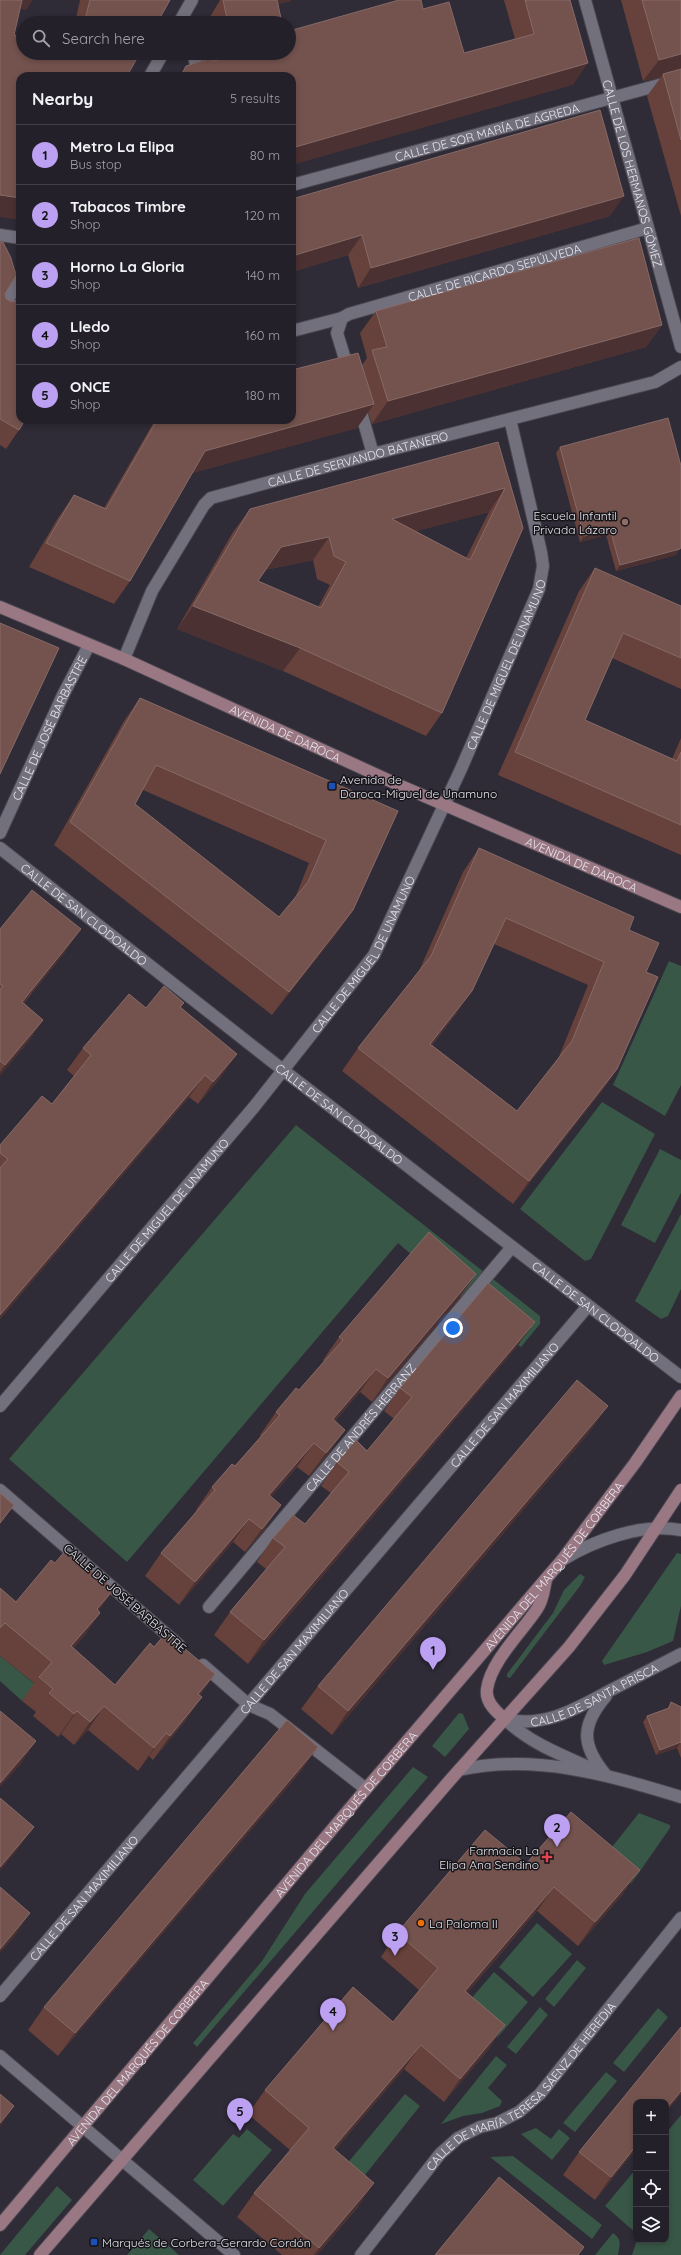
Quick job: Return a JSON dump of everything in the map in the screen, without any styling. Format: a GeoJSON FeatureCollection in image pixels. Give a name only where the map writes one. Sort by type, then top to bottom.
{"type":"FeatureCollection","features":[{"type":"Feature","properties":{"kind":"street"},"geometry":{"type":"LineString","coordinates":[[184,16],[192,0]]}},
{"type":"Feature","properties":{"kind":"street","name":"CALLE DE LOS HERMANOS GÓMEZ"},"geometry":{"type":"LineString","coordinates":[[585,0],[681,347]]}},
{"type":"Feature","properties":{"kind":"street"},"geometry":{"type":"LineString","coordinates":[[152,72],[159,60]]}},
{"type":"Feature","properties":{"kind":"street"},"geometry":{"type":"LineString","coordinates":[[195,60],[198,72]]}},
{"type":"Feature","properties":{"kind":"street","name":"CALLE DE SOR MARÍA DE ÁGREDA"},"geometry":{"type":"LineString","coordinates":[[296,184],[681,79]]}},
{"type":"Feature","properties":{"kind":"street","name":"CALLE DE RICARDO SEPÚLVEDA"},"geometry":{"type":"LineString","coordinates":[[296,330],[342,318],[349,314],[648,228]]}},
{"type":"Feature","properties":{"kind":"street"},"geometry":{"type":"LineString","coordinates":[[0,235],[16,237]]}},
{"type":"Feature","properties":{"kind":"street"},"geometry":{"type":"LineString","coordinates":[[0,313],[16,286]]}},
{"type":"Feature","properties":{"kind":"street"},"geometry":{"type":"LineString","coordinates":[[342,318],[337,333],[373,454]]}},
{"type":"Feature","properties":{"kind":"street","name":"CALLE DE SERVANDO BATANERO"},"geometry":{"type":"LineString","coordinates":[[124,659],[152,591],[204,505],[211,498],[373,454],[654,382],[681,367]]}},
{"type":"Feature","properties":{"kind":"street","name":"CALLE DE MIGUEL DE UNAMUNO"},"geometry":{"type":"LineString","coordinates":[[0,1406],[283,1070],[374,955],[532,604],[542,576],[541,552],[510,420]]}},
{"type":"Feature","properties":{"kind":"street","name":"AVENIDA DE DAROCA"},"geometry":{"type":"LineString","coordinates":[[0,607],[124,659],[443,804],[681,906]]}},
{"type":"Feature","properties":{"kind":"street","name":"CALLE DE JOSÉ BARBASTRE"},"geometry":{"type":"LineString","coordinates":[[0,833],[63,695],[89,645]]}},
{"type":"Feature","properties":{"kind":"street","name":"CALLE DE SAN CLODOALDO"},"geometry":{"type":"LineString","coordinates":[[0,848],[283,1070],[681,1377]]}},
{"type":"Feature","properties":{"kind":"street","name":"CALLE DE ANDRÉS HERRANZ"},"geometry":{"type":"LineString","coordinates":[[209,1607],[512,1247]]}},
{"type":"Feature","properties":{"kind":"street","name":"CALLE DE SAN MAXIMILIANO"},"geometry":{"type":"LineString","coordinates":[[0,1996],[588,1306]]}},
{"type":"Feature","properties":{"kind":"street","name":"AVENIDA DEL MARQUÉS DE CORBERA"},"geometry":{"type":"LineString","coordinates":[[0,2225],[366,1789],[562,1560],[636,1462],[681,1396]]}},
{"type":"Feature","properties":{"kind":"street","name":"CALLE DE JOSÉ BARBASTRE"},"geometry":{"type":"LineString","coordinates":[[0,1490],[249,1704],[270,1714],[366,1789]]}},
{"type":"Feature","properties":{"kind":"street"},"geometry":{"type":"LineString","coordinates":[[40,2255],[123,2161],[459,1770],[569,1647],[625,1575],[681,1490]]}},
{"type":"Feature","properties":{"kind":"street"},"geometry":{"type":"LineString","coordinates":[[562,1560],[586,1546],[607,1537],[656,1529],[681,1530]]}},
{"type":"Feature","properties":{"kind":"street"},"geometry":{"type":"LineString","coordinates":[[546,1578],[539,1607],[505,1652],[492,1675],[487,1690],[495,1712],[505,1719],[518,1732],[537,1744],[605,1774],[681,1797]]}},
{"type":"Feature","properties":{"kind":"street","name":"CALLE DE SANTA PRISCA"},"geometry":{"type":"LineString","coordinates":[[505,1719],[517,1722],[535,1722],[560,1716],[681,1654]]}},
{"type":"Feature","properties":{"kind":"street"},"geometry":{"type":"LineString","coordinates":[[605,1774],[594,1761],[588,1749],[586,1734],[595,1709],[612,1689]]}},
{"type":"Feature","properties":{"kind":"street"},"geometry":{"type":"LineString","coordinates":[[459,1770],[484,1766],[529,1764],[564,1767],[605,1774]]}},
{"type":"Feature","properties":{"kind":"street","name":"CALLE DE MARÍA TERESA SÁENZ DE HEREDIA"},"geometry":{"type":"LineString","coordinates":[[361,2255],[440,2154],[458,2138],[480,2127],[496,2123],[519,2112],[540,2094],[681,1918]]}},
{"type":"Feature","properties":{"kind":"street"},"geometry":{"type":"LineString","coordinates":[[0,2056],[234,2255]]}},
{"type":"Feature","properties":{"kind":"green space"},"geometry":{"type":"Polygon","coordinates":[[[669,961],[681,966],[681,1085],[665,1116],[613,1085],[669,961]]]}},
{"type":"Feature","properties":{"kind":"green space"},"geometry":{"type":"Polygon","coordinates":[[[602,1102],[655,1134],[591,1259],[585,1261],[520,1209],[602,1102]]]}},
{"type":"Feature","properties":{"kind":"green space"},"geometry":{"type":"Polygon","coordinates":[[[296,1125],[484,1272],[462,1298],[398,1243],[127,1562],[9,1459],[296,1125]]]}},
{"type":"Feature","properties":{"kind":"green space"},"geometry":{"type":"Polygon","coordinates":[[[660,1149],[681,1160],[681,1193],[655,1243],[621,1225],[660,1149]]]}},
{"type":"Feature","properties":{"kind":"green space"},"geometry":{"type":"Polygon","coordinates":[[[681,1214],[681,1289],[668,1316],[661,1319],[635,1301],[681,1214]]]}},
{"type":"Feature","properties":{"kind":"green space"},"geometry":{"type":"Polygon","coordinates":[[[493,1279],[540,1316],[540,1324],[521,1347],[518,1345],[520,1343],[471,1305],[493,1279]]]}},
{"type":"Feature","properties":{"kind":"green space"},"geometry":{"type":"Polygon","coordinates":[[[677,1553],[681,1554],[681,1606],[673,1641],[647,1652],[604,1665],[602,1661],[677,1553]]]}},
{"type":"Feature","properties":{"kind":"green space"},"geometry":{"type":"Polygon","coordinates":[[[580,1574],[585,1577],[580,1586],[510,1678],[507,1677],[507,1674],[553,1613],[564,1590],[580,1574]]]}},
{"type":"Feature","properties":{"kind":"green space"},"geometry":{"type":"Polygon","coordinates":[[[0,1656],[36,1685],[22,1701],[0,1681],[0,1656]]]}},
{"type":"Feature","properties":{"kind":"green space"},"geometry":{"type":"Polygon","coordinates":[[[459,1713],[463,1714],[469,1729],[445,1757],[432,1746],[459,1713]]]}},
{"type":"Feature","properties":{"kind":"green space"},"geometry":{"type":"Polygon","coordinates":[[[413,1767],[428,1777],[197,2047],[193,2043],[262,1961],[305,1894],[413,1767]]]}},
{"type":"Feature","properties":{"kind":"green space"},"geometry":{"type":"Polygon","coordinates":[[[639,1813],[670,1825],[670,1828],[631,1884],[601,1861],[639,1813]]]}},
{"type":"Feature","properties":{"kind":"green space"},"geometry":{"type":"Polygon","coordinates":[[[537,1923],[572,1954],[533,1997],[499,1967],[537,1923]]]}},
{"type":"Feature","properties":{"kind":"green space"},"geometry":{"type":"Polygon","coordinates":[[[577,1960],[586,1968],[554,2007],[545,1999],[577,1960]]]}},
{"type":"Feature","properties":{"kind":"green space"},"geometry":{"type":"Polygon","coordinates":[[[494,1972],[528,2002],[497,2038],[463,2008],[494,1972]]]}},
{"type":"Feature","properties":{"kind":"green space"},"geometry":{"type":"Polygon","coordinates":[[[540,2007],[548,2015],[516,2054],[507,2047],[540,2007]]]}},
{"type":"Feature","properties":{"kind":"green space"},"geometry":{"type":"Polygon","coordinates":[[[658,2008],[668,2017],[624,2072],[613,2063],[658,2008]]]}},
{"type":"Feature","properties":{"kind":"green space"},"geometry":{"type":"Polygon","coordinates":[[[496,2056],[507,2065],[488,2088],[502,2101],[500,2106],[482,2113],[463,2116],[441,2124],[496,2056]]]}},
{"type":"Feature","properties":{"kind":"green space"},"geometry":{"type":"Polygon","coordinates":[[[606,2072],[617,2081],[575,2132],[563,2123],[606,2072]]]}},
{"type":"Feature","properties":{"kind":"green space"},"geometry":{"type":"Polygon","coordinates":[[[405,2094],[420,2106],[357,2185],[341,2171],[405,2094]]]}},
{"type":"Feature","properties":{"kind":"green space"},"geometry":{"type":"Polygon","coordinates":[[[681,2115],[681,2255],[632,2255],[636,2243],[669,2243],[669,2129],[681,2115]]]}},
{"type":"Feature","properties":{"kind":"green space"},"geometry":{"type":"Polygon","coordinates":[[[536,2128],[551,2139],[559,2129],[570,2138],[552,2160],[521,2134],[536,2128]]]}},
{"type":"Feature","properties":{"kind":"green space"},"geometry":{"type":"Polygon","coordinates":[[[247,2129],[272,2150],[223,2206],[193,2180],[233,2134],[239,2138],[247,2129]]]}},
{"type":"Feature","properties":{"kind":"green space"},"geometry":{"type":"Polygon","coordinates":[[[513,2156],[602,2225],[592,2239],[490,2157],[513,2156]]]}},
{"type":"Feature","properties":{"kind":"green space"},"geometry":{"type":"Polygon","coordinates":[[[633,2173],[633,2230],[605,2206],[633,2173]]]}},
{"type":"Feature","properties":{"kind":"green space"},"geometry":{"type":"Polygon","coordinates":[[[57,2186],[72,2200],[25,2255],[0,2255],[57,2186]]]}},
{"type":"Feature","properties":{"kind":"green space"},"geometry":{"type":"Polygon","coordinates":[[[149,2229],[179,2255],[127,2255],[149,2229]]]}},
{"type":"Feature","properties":{"kind":"green space"},"geometry":{"type":"Polygon","coordinates":[[[613,2233],[619,2240],[620,2245],[618,2255],[595,2255],[613,2233]]]}},
{"type":"Feature","properties":{"kind":"building"},"geometry":{"type":"Polygon","coordinates":[[[0,0],[22,0],[18,16],[16,16],[14,35],[16,35],[16,60],[136,60],[129,72],[16,72],[16,197],[0,195],[0,0]]]}},
{"type":"Feature","properties":{"kind":"building"},"geometry":{"type":"Polygon","coordinates":[[[90,0],[170,0],[161,16],[86,16],[90,0]]]}},
{"type":"Feature","properties":{"kind":"building"},"geometry":{"type":"Polygon","coordinates":[[[223,0],[277,0],[280,16],[226,16],[223,0]]]}},
{"type":"Feature","properties":{"kind":"building"},"geometry":{"type":"Polygon","coordinates":[[[399,0],[421,0],[423,9],[449,2],[464,53],[534,34],[525,0],[570,0],[588,63],[296,147],[296,72],[183,72],[186,66],[205,60],[296,60],[296,29],[399,0]]]}},
{"type":"Feature","properties":{"kind":"building"},"geometry":{"type":"Polygon","coordinates":[[[642,0],[681,0],[681,54],[659,60],[642,0]]]}},
{"type":"Feature","properties":{"kind":"building"},"geometry":{"type":"Polygon","coordinates":[[[681,69],[681,140],[663,74],[681,69]]]}},
{"type":"Feature","properties":{"kind":"building"},"geometry":{"type":"Polygon","coordinates":[[[600,110],[624,196],[371,268],[362,235],[296,255],[296,198],[600,110]]]}},
{"type":"Feature","properties":{"kind":"building"},"geometry":{"type":"Polygon","coordinates":[[[639,238],[662,325],[388,401],[372,350],[387,347],[376,311],[639,238]]]}},
{"type":"Feature","properties":{"kind":"building"},"geometry":{"type":"Polygon","coordinates":[[[0,242],[3,242],[16,272],[16,275],[5,294],[6,299],[12,302],[16,300],[16,424],[23,424],[19,430],[0,419],[0,242]]]}},
{"type":"Feature","properties":{"kind":"building"},"geometry":{"type":"Polygon","coordinates":[[[358,353],[374,404],[205,451],[130,581],[46,543],[74,495],[106,509],[155,424],[296,424],[296,369],[358,353]]]}},
{"type":"Feature","properties":{"kind":"building","name":"Escuela Infantil Privada Lázaro"},"geometry":{"type":"Polygon","coordinates":[[[668,418],[681,466],[681,547],[680,549],[620,565],[610,529],[584,536],[560,447],[668,418]]]}},
{"type":"Feature","properties":{"kind":"building"},"geometry":{"type":"Polygon","coordinates":[[[498,442],[523,528],[442,713],[300,648],[193,606],[250,509],[498,442]],[[505,488],[392,519],[470,560],[505,488]],[[329,537],[281,547],[258,581],[321,608],[346,562],[334,556],[329,537]]]}},
{"type":"Feature","properties":{"kind":"building"},"geometry":{"type":"Polygon","coordinates":[[[595,568],[681,606],[681,658],[623,633],[585,720],[677,761],[681,752],[681,825],[515,752],[595,568]]]}},
{"type":"Feature","properties":{"kind":"building"},"geometry":{"type":"Polygon","coordinates":[[[0,623],[59,648],[0,774],[0,623]]]}},
{"type":"Feature","properties":{"kind":"building"},"geometry":{"type":"Polygon","coordinates":[[[140,698],[398,811],[353,910],[289,992],[70,822],[140,698]],[[156,765],[135,804],[279,917],[308,882],[326,840],[156,765]]]}},
{"type":"Feature","properties":{"kind":"building"},"geometry":{"type":"Polygon","coordinates":[[[479,848],[634,917],[629,930],[659,943],[646,972],[658,977],[617,1069],[529,1181],[358,1048],[431,956],[479,848]],[[506,918],[472,991],[430,1044],[517,1111],[572,1041],[604,962],[506,918]]]}},
{"type":"Feature","properties":{"kind":"building"},"geometry":{"type":"Polygon","coordinates":[[[32,890],[81,929],[22,1002],[43,1020],[5,1065],[0,1061],[0,990],[3,986],[0,984],[0,929],[32,890]]]}},
{"type":"Feature","properties":{"kind":"building"},"geometry":{"type":"Polygon","coordinates":[[[164,986],[184,1003],[180,1007],[237,1054],[213,1082],[205,1075],[0,1315],[0,1168],[8,1159],[0,1153],[0,1145],[42,1096],[52,1104],[91,1055],[83,1048],[129,994],[146,1008],[164,986]]]}},
{"type":"Feature","properties":{"kind":"building"},"geometry":{"type":"Polygon","coordinates":[[[429,1232],[476,1274],[388,1378],[376,1369],[333,1419],[345,1430],[326,1453],[314,1443],[269,1495],[281,1505],[262,1529],[249,1519],[195,1582],[161,1553],[215,1490],[212,1487],[232,1464],[235,1466],[280,1415],[276,1412],[296,1388],[299,1390],[343,1340],[339,1337],[429,1232]]]}},
{"type":"Feature","properties":{"kind":"building"},"geometry":{"type":"Polygon","coordinates":[[[488,1283],[535,1322],[264,1640],[230,1612],[285,1547],[273,1538],[293,1515],[305,1524],[349,1472],[337,1462],[356,1440],[367,1451],[412,1397],[400,1388],[488,1283]]]}},
{"type":"Feature","properties":{"kind":"building"},"geometry":{"type":"Polygon","coordinates":[[[577,1380],[608,1406],[348,1711],[318,1686],[577,1380]]]}},
{"type":"Feature","properties":{"kind":"building"},"geometry":{"type":"Polygon","coordinates":[[[0,1493],[14,1505],[0,1523],[0,1493]]]}},
{"type":"Feature","properties":{"kind":"building"},"geometry":{"type":"Polygon","coordinates":[[[66,1550],[114,1589],[97,1609],[100,1613],[71,1646],[115,1685],[150,1643],[154,1647],[166,1633],[215,1674],[198,1694],[202,1697],[170,1736],[166,1733],[154,1748],[104,1706],[90,1722],[77,1711],[74,1714],[49,1693],[53,1689],[39,1677],[52,1662],[5,1623],[0,1628],[0,1588],[16,1602],[51,1560],[55,1563],[66,1550]]]}},
{"type":"Feature","properties":{"kind":"building"},"geometry":{"type":"Polygon","coordinates":[[[671,1702],[681,1707],[681,1742],[660,1750],[647,1716],[669,1708],[671,1702]]]}},
{"type":"Feature","properties":{"kind":"building"},"geometry":{"type":"Polygon","coordinates":[[[0,1711],[36,1741],[0,1783],[0,1711]]]}},
{"type":"Feature","properties":{"kind":"building"},"geometry":{"type":"Polygon","coordinates":[[[287,1720],[318,1747],[75,2033],[44,2007],[287,1720]]]}},
{"type":"Feature","properties":{"kind":"building"},"geometry":{"type":"Polygon","coordinates":[[[0,1798],[34,1827],[0,1867],[0,1798]]]}},
{"type":"Feature","properties":{"kind":"building"},"geometry":{"type":"Polygon","coordinates":[[[571,1812],[640,1870],[595,1922],[554,1887],[487,1965],[465,1991],[505,2025],[460,2079],[421,2045],[333,2148],[374,2183],[319,2248],[254,2193],[309,2128],[265,2090],[353,1987],[393,2022],[438,1968],[397,1933],[485,1830],[526,1864],[571,1812]]]}},
{"type":"Feature","properties":{"kind":"building"},"geometry":{"type":"Polygon","coordinates":[[[0,1887],[30,1913],[0,1949],[0,1887]]]}},
{"type":"Feature","properties":{"kind":"building"},"geometry":{"type":"Polygon","coordinates":[[[681,2027],[681,2091],[669,2105],[669,2099],[633,2099],[633,2150],[611,2177],[579,2152],[681,2027]]]}},
{"type":"Feature","properties":{"kind":"building"},"geometry":{"type":"Polygon","coordinates":[[[0,2094],[14,2106],[0,2123],[0,2094]]]}},
{"type":"Feature","properties":{"kind":"building"},"geometry":{"type":"Polygon","coordinates":[[[499,2177],[584,2247],[578,2255],[435,2255],[499,2177]]]}},
{"type":"Feature","properties":{"kind":"place","name":"Escuela Infantil Privada Lázaro"},"geometry":{"type":"Point","coordinates":[625,522]}},
{"type":"Feature","properties":{"kind":"place","name":"Avenida de Daroca-Miguel de Unamuno"},"geometry":{"type":"Point","coordinates":[332,786]}},
{"type":"Feature","properties":{"kind":"place","name":"Metro La Elipa"},"geometry":{"type":"Point","coordinates":[433,1670]}},
{"type":"Feature","properties":{"kind":"place","name":"Tabacos Timbre"},"geometry":{"type":"Point","coordinates":[557,1847]}},
{"type":"Feature","properties":{"kind":"place","name":"Farmacia La Elipa Ana Sendino"},"geometry":{"type":"Point","coordinates":[547,1857]}},
{"type":"Feature","properties":{"kind":"place","name":"La Paloma II"},"geometry":{"type":"Point","coordinates":[421,1923]}},
{"type":"Feature","properties":{"kind":"place","name":"Horno La Gloria"},"geometry":{"type":"Point","coordinates":[395,1956]}},
{"type":"Feature","properties":{"kind":"place","name":"Lledo"},"geometry":{"type":"Point","coordinates":[333,2031]}},
{"type":"Feature","properties":{"kind":"place","name":"ONCE"},"geometry":{"type":"Point","coordinates":[240,2131]}},
{"type":"Feature","properties":{"kind":"place","name":"Marqués de Corbera-Gerardo Cordón"},"geometry":{"type":"Point","coordinates":[94,2242]}}]}
